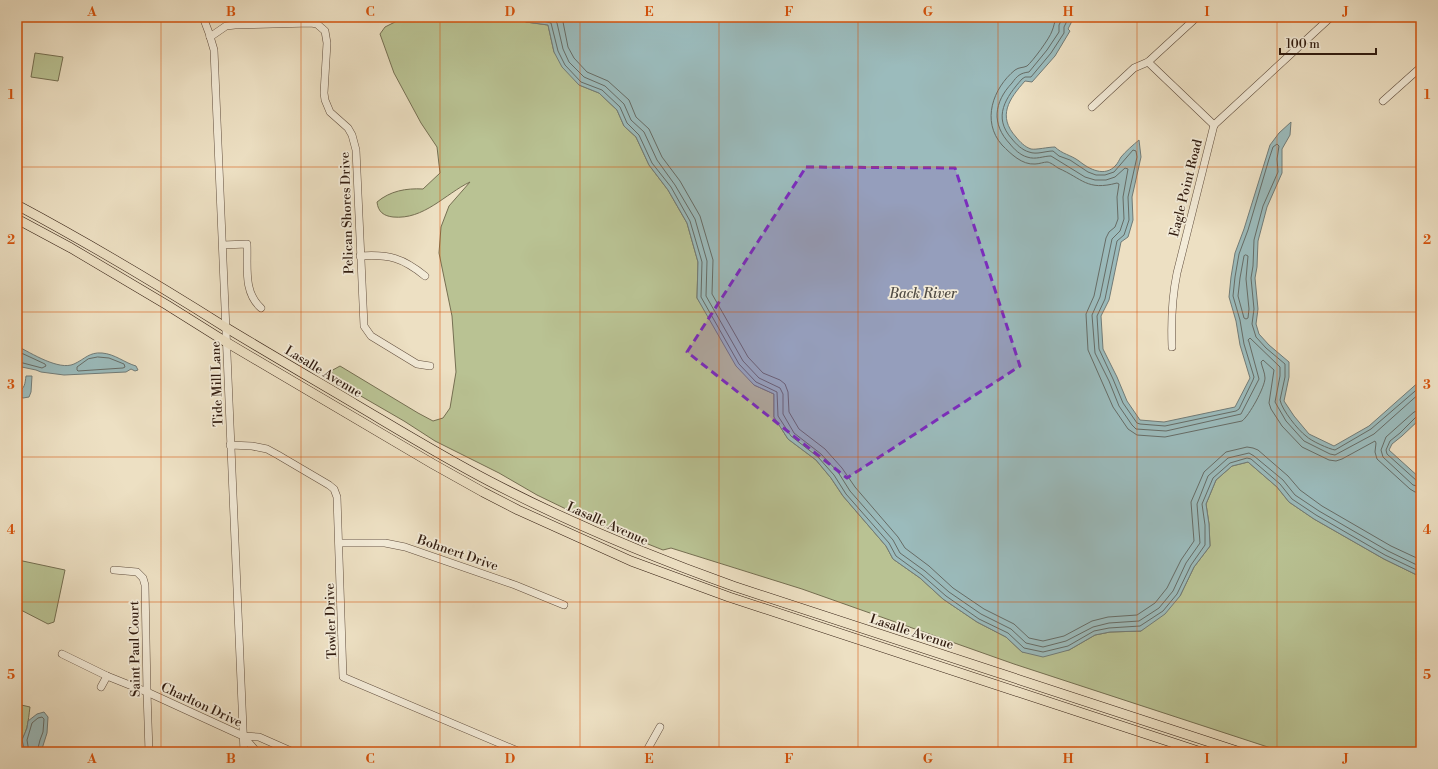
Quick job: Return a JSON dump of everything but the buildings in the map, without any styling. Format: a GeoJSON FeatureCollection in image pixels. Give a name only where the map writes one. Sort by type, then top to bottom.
{"type":"FeatureCollection","features":[{"type":"Feature","properties":{"kind":"main road","name":"Lasalle Avenue"},"geometry":{"type":"LineString","coordinates":[[17,205],[58,227],[166,290],[226,328],[459,465],[522,498],[591,530],[633,548],[733,586],[1240,752]]}},
{"type":"Feature","properties":{"kind":"main road","name":"Lasalle Avenue"},"geometry":{"type":"LineString","coordinates":[[17,219],[112,272],[226,342],[483,492],[630,561],[729,597],[1201,752]]}},
{"type":"Feature","properties":{"kind":"street","name":"Tide Mill Lane"},"geometry":{"type":"LineString","coordinates":[[203,17],[214,50],[244,752]]}},
{"type":"Feature","properties":{"kind":"street"},"geometry":{"type":"LineString","coordinates":[[1092,107],[1134,68],[1148,62],[1197,17]]}},
{"type":"Feature","properties":{"kind":"street"},"geometry":{"type":"LineString","coordinates":[[1214,125],[1330,17]]}},
{"type":"Feature","properties":{"kind":"street","name":"Pelican Shores Drive"},"geometry":{"type":"LineString","coordinates":[[210,37],[226,26],[311,23],[317,24],[325,31],[327,43],[324,93],[325,100],[330,112],[348,128],[356,146],[362,320],[367,332],[378,341],[417,364],[430,366]]}},
{"type":"Feature","properties":{"kind":"street","name":"Eagle Point Road"},"geometry":{"type":"LineString","coordinates":[[1148,62],[1214,125],[1174,285],[1171,324],[1172,347]]}},
{"type":"Feature","properties":{"kind":"street"},"geometry":{"type":"LineString","coordinates":[[1383,101],[1421,67]]}},
{"type":"Feature","properties":{"kind":"street"},"geometry":{"type":"LineString","coordinates":[[223,245],[248,244],[249,291],[255,302],[261,308]]}},
{"type":"Feature","properties":{"kind":"street"},"geometry":{"type":"LineString","coordinates":[[360,256],[377,255],[393,257],[408,263],[425,276]]}},
{"type":"Feature","properties":{"kind":"street","name":"Towler Drive"},"geometry":{"type":"LineString","coordinates":[[230,445],[252,446],[267,449],[305,470],[334,489],[337,497],[344,677],[520,752]]}},
{"type":"Feature","properties":{"kind":"street","name":"Bohnert Drive"},"geometry":{"type":"LineString","coordinates":[[339,543],[384,542],[405,547],[515,585],[564,605]]}},
{"type":"Feature","properties":{"kind":"street","name":"Saint Paul Court"},"geometry":{"type":"LineString","coordinates":[[114,570],[137,572],[143,578],[145,584],[149,752]]}},
{"type":"Feature","properties":{"kind":"street","name":"Charlton Drive"},"geometry":{"type":"LineString","coordinates":[[62,654],[107,676],[147,692],[243,736],[259,737],[293,752]]}},
{"type":"Feature","properties":{"kind":"street"},"geometry":{"type":"LineString","coordinates":[[101,687],[107,676]]}},
{"type":"Feature","properties":{"kind":"street"},"geometry":{"type":"LineString","coordinates":[[654,752],[646,751],[660,727]]}},
{"type":"Feature","properties":{"kind":"street","name":"Charlton Drive"},"geometry":{"type":"LineString","coordinates":[[243,736],[257,752]]}},
{"type":"Feature","properties":{"kind":"highlighted area"},"geometry":{"type":"Polygon","coordinates":[[[806,167],[955,168],[1020,366],[847,478],[687,352],[806,167]]]}},
{"type":"Feature","properties":{"kind":"green space"},"geometry":{"type":"Polygon","coordinates":[[[405,17],[518,17],[526,22],[548,25],[554,52],[579,85],[599,93],[617,110],[624,126],[636,137],[649,165],[668,190],[687,223],[698,262],[697,298],[754,385],[774,394],[774,417],[788,439],[816,460],[831,478],[843,496],[886,546],[893,559],[920,578],[943,599],[977,622],[1006,637],[1022,652],[1069,650],[1095,635],[1110,632],[1141,631],[1180,596],[1194,567],[1210,546],[1206,504],[1216,480],[1232,466],[1248,462],[1277,487],[1289,502],[1314,519],[1384,559],[1421,577],[1421,752],[1283,752],[1014,664],[802,589],[671,548],[663,550],[595,523],[537,495],[499,473],[435,441],[404,421],[340,384],[331,371],[340,366],[433,421],[443,418],[450,408],[456,372],[452,316],[439,253],[441,227],[449,206],[470,182],[434,205],[415,214],[404,217],[387,216],[380,211],[377,202],[387,195],[398,191],[423,189],[440,173],[437,147],[421,123],[394,73],[380,34],[385,27],[405,17]]]}},
{"type":"Feature","properties":{"kind":"green space"},"geometry":{"type":"Polygon","coordinates":[[[35,53],[63,57],[58,81],[31,77],[35,53]]]}},
{"type":"Feature","properties":{"kind":"green space"},"geometry":{"type":"Polygon","coordinates":[[[18,560],[65,570],[54,622],[48,624],[17,608],[18,560]]]}},
{"type":"Feature","properties":{"kind":"green space"},"geometry":{"type":"Polygon","coordinates":[[[17,704],[30,707],[25,732],[21,741],[17,745],[17,704]]]}},
{"type":"Feature","properties":{"kind":"water","name":"Back River"},"geometry":{"type":"Polygon","coordinates":[[[518,17],[1074,17],[1068,29],[1070,31],[1055,56],[1032,82],[1025,81],[1014,94],[1007,108],[1007,122],[1016,137],[1029,148],[1036,149],[1055,147],[1087,167],[1102,172],[1112,169],[1121,157],[1139,140],[1141,157],[1132,197],[1133,220],[1128,237],[1121,242],[1109,300],[1101,316],[1103,349],[1127,401],[1140,420],[1164,422],[1235,407],[1250,378],[1240,345],[1236,321],[1229,297],[1231,277],[1235,253],[1270,145],[1279,133],[1291,122],[1290,135],[1282,149],[1282,173],[1267,207],[1258,241],[1255,278],[1258,309],[1256,324],[1259,334],[1269,345],[1289,362],[1289,377],[1284,401],[1309,434],[1334,446],[1369,426],[1421,380],[1421,418],[1392,444],[1389,450],[1421,479],[1421,577],[1384,559],[1314,519],[1289,502],[1277,487],[1248,462],[1232,466],[1216,480],[1206,504],[1210,546],[1194,567],[1180,596],[1165,614],[1141,631],[1110,632],[1095,635],[1069,650],[1043,657],[1022,652],[1006,637],[977,622],[943,599],[920,578],[893,559],[886,546],[843,496],[831,478],[816,460],[788,439],[774,417],[774,394],[754,385],[736,366],[697,298],[698,262],[687,223],[668,190],[649,165],[636,137],[624,126],[617,110],[599,93],[579,85],[562,67],[554,52],[548,25],[526,22],[518,17]]]}},
{"type":"Feature","properties":{"kind":"water"},"geometry":{"type":"Polygon","coordinates":[[[17,346],[37,357],[61,365],[68,366],[90,355],[102,353],[111,355],[136,366],[138,370],[135,371],[131,369],[126,372],[64,375],[41,372],[17,366],[17,346]]]}},
{"type":"Feature","properties":{"kind":"water"},"geometry":{"type":"Polygon","coordinates":[[[26,376],[32,376],[31,392],[29,397],[23,398],[17,395],[17,391],[23,388],[26,376]]]}},
{"type":"Feature","properties":{"kind":"water"},"geometry":{"type":"Polygon","coordinates":[[[44,712],[48,717],[47,733],[41,752],[25,752],[22,740],[28,721],[37,714],[44,712]]]}}]}
